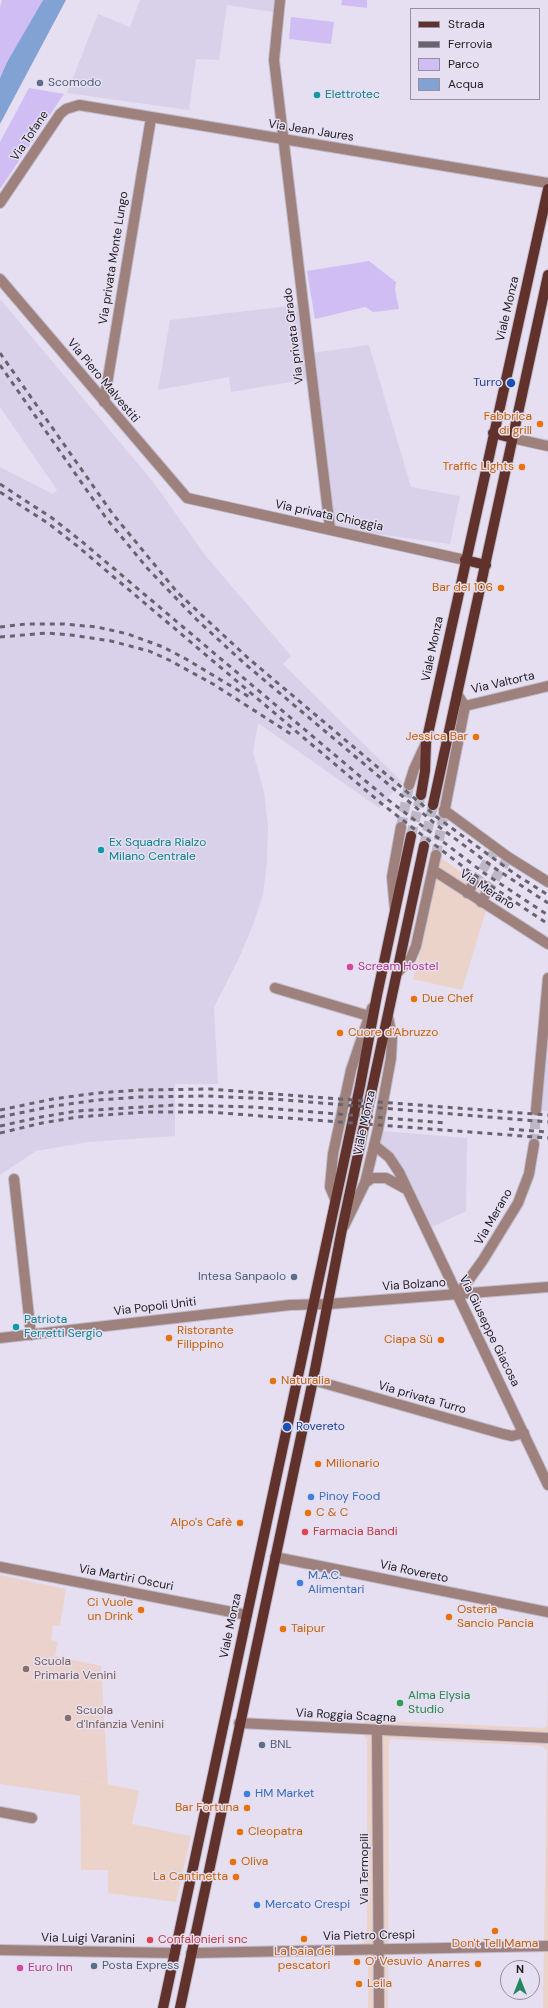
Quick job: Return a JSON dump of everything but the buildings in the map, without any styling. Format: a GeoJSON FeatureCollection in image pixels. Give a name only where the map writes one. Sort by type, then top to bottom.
{"type":"FeatureCollection","features":[{"type":"Feature","properties":{"kind":"main road","name":"Viale Monza"},"geometry":{"type":"LineString","coordinates":[[421,795],[426,771],[426,743],[493,433],[548,190]]}},
{"type":"Feature","properties":{"kind":"main road"},"geometry":{"type":"LineString","coordinates":[[433,804],[548,275]]}},
{"type":"Feature","properties":{"kind":"main road"},"geometry":{"type":"LineString","coordinates":[[493,433],[512,438]]}},
{"type":"Feature","properties":{"kind":"main road"},"geometry":{"type":"LineString","coordinates":[[465,560],[486,565]]}},
{"type":"Feature","properties":{"kind":"main road","name":"Viale Monza"},"geometry":{"type":"LineString","coordinates":[[163,2008],[312,1304],[360,1086],[377,995],[411,836]]}},
{"type":"Feature","properties":{"kind":"main road","name":"Viale Monza"},"geometry":{"type":"LineString","coordinates":[[180,2008],[239,1723],[329,1304],[342,1229],[424,846]]}},
{"type":"Feature","properties":{"kind":"main road"},"geometry":{"type":"LineString","coordinates":[[175,1953],[192,1953]]}},
{"type":"Feature","properties":{"kind":"street","name":"Via privata Grado"},"geometry":{"type":"LineString","coordinates":[[280,0],[274,60],[330,529]]}},
{"type":"Feature","properties":{"kind":"street","name":"Via Jean Jaures"},"geometry":{"type":"LineString","coordinates":[[71,107],[79,105],[548,183]]}},
{"type":"Feature","properties":{"kind":"street","name":"Via Tofane"},"geometry":{"type":"LineString","coordinates":[[0,202],[60,114],[71,107]]}},
{"type":"Feature","properties":{"kind":"street","name":"Via privata Monte Lungo"},"geometry":{"type":"LineString","coordinates":[[104,402],[151,118]]}},
{"type":"Feature","properties":{"kind":"street","name":"Via Piero Malvestiti"},"geometry":{"type":"LineString","coordinates":[[0,279],[187,498]]}},
{"type":"Feature","properties":{"kind":"street"},"geometry":{"type":"LineString","coordinates":[[512,438],[548,446]]}},
{"type":"Feature","properties":{"kind":"street","name":"Via privata Chioggia"},"geometry":{"type":"LineString","coordinates":[[187,498],[465,560]]}},
{"type":"Feature","properties":{"kind":"street","name":"Via Valtorta"},"geometry":{"type":"LineString","coordinates":[[465,706],[548,686]]}},
{"type":"Feature","properties":{"kind":"street"},"geometry":{"type":"LineString","coordinates":[[457,694],[465,706],[444,811],[495,851],[548,882]]}},
{"type":"Feature","properties":{"kind":"street","name":"Viale Monza"},"geometry":{"type":"LineString","coordinates":[[409,785],[414,769],[426,743]]}},
{"type":"Feature","properties":{"kind":"street","name":"Viale Monza"},"geometry":{"type":"LineString","coordinates":[[395,910],[392,877],[401,827]]}},
{"type":"Feature","properties":{"kind":"street","name":"Viale Monza"},"geometry":{"type":"LineString","coordinates":[[397,973],[410,958],[416,946],[436,855]]}},
{"type":"Feature","properties":{"kind":"street","name":"Via Merano"},"geometry":{"type":"LineString","coordinates":[[433,870],[548,944]]}},
{"type":"Feature","properties":{"kind":"street"},"geometry":{"type":"LineString","coordinates":[[467,892],[474,882]]}},
{"type":"Feature","properties":{"kind":"street"},"geometry":{"type":"LineString","coordinates":[[481,902],[487,892]]}},
{"type":"Feature","properties":{"kind":"street"},"geometry":{"type":"LineString","coordinates":[[536,1110],[548,978]]}},
{"type":"Feature","properties":{"kind":"street"},"geometry":{"type":"LineString","coordinates":[[275,988],[369,1016]]}},
{"type":"Feature","properties":{"kind":"street","name":"Viale Monza"},"geometry":{"type":"LineString","coordinates":[[335,1199],[330,1187],[332,1157],[349,1077],[377,995]]}},
{"type":"Feature","properties":{"kind":"street","name":"Viale Monza"},"geometry":{"type":"LineString","coordinates":[[342,1229],[365,1183],[374,1145],[391,1058],[392,1037],[388,1017]]}},
{"type":"Feature","properties":{"kind":"street","name":"Via Merano"},"geometry":{"type":"LineString","coordinates":[[458,1295],[483,1260],[518,1203],[529,1174],[534,1144]]}},
{"type":"Feature","properties":{"kind":"street","name":"Via Giuseppe Giacosa"},"geometry":{"type":"LineString","coordinates":[[374,1145],[394,1162],[548,1483]]}},
{"type":"Feature","properties":{"kind":"street"},"geometry":{"type":"LineString","coordinates":[[365,1183],[372,1178],[386,1178],[407,1189]]}},
{"type":"Feature","properties":{"kind":"street"},"geometry":{"type":"LineString","coordinates":[[14,1179],[31,1334]]}},
{"type":"Feature","properties":{"kind":"street","name":"Via Bolzano"},"geometry":{"type":"LineString","coordinates":[[329,1304],[548,1288]]}},
{"type":"Feature","properties":{"kind":"street"},"geometry":{"type":"LineString","coordinates":[[312,1304],[329,1304]]}},
{"type":"Feature","properties":{"kind":"street","name":"Via Popoli Uniti"},"geometry":{"type":"LineString","coordinates":[[0,1338],[279,1306],[312,1304]]}},
{"type":"Feature","properties":{"kind":"street","name":"Via privata Turro"},"geometry":{"type":"LineString","coordinates":[[313,1380],[505,1435],[524,1433]]}},
{"type":"Feature","properties":{"kind":"street","name":"Via Rovereto"},"geometry":{"type":"LineString","coordinates":[[275,1557],[548,1612]]}},
{"type":"Feature","properties":{"kind":"street","name":"Via Martiri Oscuri"},"geometry":{"type":"LineString","coordinates":[[0,1567],[247,1615]]}},
{"type":"Feature","properties":{"kind":"street","name":"Via Roggia Scagna"},"geometry":{"type":"LineString","coordinates":[[239,1723],[377,1731],[548,1738]]}},
{"type":"Feature","properties":{"kind":"street","name":"Via Termopili"},"geometry":{"type":"LineString","coordinates":[[377,1731],[379,1949],[378,2008]]}},
{"type":"Feature","properties":{"kind":"street"},"geometry":{"type":"LineString","coordinates":[[0,1812],[32,1818]]}},
{"type":"Feature","properties":{"kind":"street","name":"Via Pietro Crespi"},"geometry":{"type":"LineString","coordinates":[[192,1953],[548,1946]]}},
{"type":"Feature","properties":{"kind":"street","name":"Via Luigi Varanini"},"geometry":{"type":"LineString","coordinates":[[0,1950],[175,1953]]}},
{"type":"Feature","properties":{"kind":"shaded area"},"geometry":{"type":"Polygon","coordinates":[[[140,0],[274,0],[273,12],[227,5],[219,60],[196,59],[189,110],[67,93],[98,14],[130,27],[140,0]]]}},
{"type":"Feature","properties":{"kind":"shaded area"},"geometry":{"type":"Polygon","coordinates":[[[0,299],[154,483],[205,555],[291,656],[283,664],[402,782],[379,808],[258,723],[253,752],[264,792],[268,826],[267,863],[263,894],[253,925],[239,958],[214,1007],[218,1084],[175,1084],[175,1136],[88,1142],[36,1151],[0,1175],[0,467],[53,494],[57,490],[0,407],[0,299]]]}},
{"type":"Feature","properties":{"kind":"shaded area"},"geometry":{"type":"Polygon","coordinates":[[[306,304],[312,353],[369,345],[411,487],[460,496],[450,544],[332,528],[315,378],[231,392],[229,377],[158,390],[170,320],[306,304]]]}},
{"type":"Feature","properties":{"kind":"shaded area"},"geometry":{"type":"Polygon","coordinates":[[[440,857],[491,894],[462,990],[413,979],[431,906],[440,857]]]}},
{"type":"Feature","properties":{"kind":"shaded area"},"geometry":{"type":"Polygon","coordinates":[[[548,998],[548,1111],[538,1110],[548,998]]]}},
{"type":"Feature","properties":{"kind":"shaded area"},"geometry":{"type":"Polygon","coordinates":[[[382,1131],[467,1138],[466,1211],[424,1231],[400,1178],[377,1151],[382,1131]]]}},
{"type":"Feature","properties":{"kind":"shaded area"},"geometry":{"type":"Polygon","coordinates":[[[0,1575],[66,1589],[60,1626],[53,1625],[51,1640],[58,1642],[55,1656],[101,1666],[108,1784],[81,1778],[81,1796],[0,1784],[0,1575]]]}},
{"type":"Feature","properties":{"kind":"shaded area"},"geometry":{"type":"Polygon","coordinates":[[[548,1678],[548,2008],[543,2008],[547,1750],[542,1746],[392,1739],[389,1741],[388,2008],[368,2008],[368,1959],[365,1956],[364,1940],[367,1938],[367,1740],[365,1737],[364,1720],[543,1728],[547,1726],[548,1678]]]}},
{"type":"Feature","properties":{"kind":"shaded area"},"geometry":{"type":"Polygon","coordinates":[[[80,1778],[139,1791],[132,1824],[191,1836],[176,1902],[108,1893],[108,1870],[81,1870],[80,1778]]]}},
{"type":"Feature","properties":{"kind":"green space"},"geometry":{"type":"Polygon","coordinates":[[[2,0],[43,0],[7,62],[0,78],[0,7],[2,0]]]}},
{"type":"Feature","properties":{"kind":"green space"},"geometry":{"type":"Polygon","coordinates":[[[342,0],[367,0],[367,8],[341,5],[342,0]]]}},
{"type":"Feature","properties":{"kind":"green space"},"geometry":{"type":"Polygon","coordinates":[[[291,17],[334,22],[331,44],[289,39],[291,17]]]}},
{"type":"Feature","properties":{"kind":"green space"},"geometry":{"type":"Polygon","coordinates":[[[29,88],[64,94],[0,189],[0,142],[29,88]]]}},
{"type":"Feature","properties":{"kind":"green space"},"geometry":{"type":"Polygon","coordinates":[[[369,261],[396,282],[395,290],[399,309],[373,312],[365,307],[315,319],[307,271],[369,261]]]}},
{"type":"Feature","properties":{"kind":"water"},"geometry":{"type":"Polygon","coordinates":[[[43,0],[66,0],[0,124],[0,78],[7,62],[43,0]]]}},
{"type":"Feature","properties":{"kind":"tunnel"},"geometry":{"type":"LineString","coordinates":[[401,827],[409,785]]}},
{"type":"Feature","properties":{"kind":"tunnel"},"geometry":{"type":"LineString","coordinates":[[411,836],[421,795]]}},
{"type":"Feature","properties":{"kind":"tunnel"},"geometry":{"type":"LineString","coordinates":[[424,846],[433,805]]}},
{"type":"Feature","properties":{"kind":"tunnel"},"geometry":{"type":"LineString","coordinates":[[436,855],[444,813]]}},
{"type":"Feature","properties":{"kind":"tunnel"},"geometry":{"type":"LineString","coordinates":[[474,883],[494,852]]}},
{"type":"Feature","properties":{"kind":"tunnel"},"geometry":{"type":"LineString","coordinates":[[487,892],[506,861]]}},
{"type":"Feature","properties":{"kind":"tunnel"},"geometry":{"type":"LineString","coordinates":[[534,1144],[536,1110]]}},
{"type":"Feature","properties":{"kind":"railway"},"geometry":{"type":"LineString","coordinates":[[0,353],[112,513],[177,592],[248,658],[438,818],[515,874],[548,895]]}},
{"type":"Feature","properties":{"kind":"railway"},"geometry":{"type":"LineString","coordinates":[[0,365],[106,518],[148,569],[196,619],[245,664],[438,826],[496,869],[548,903]]}},
{"type":"Feature","properties":{"kind":"railway"},"geometry":{"type":"LineString","coordinates":[[0,484],[52,518],[80,540],[387,799],[484,873],[548,915]]}},
{"type":"Feature","properties":{"kind":"railway"},"geometry":{"type":"LineString","coordinates":[[0,492],[49,524],[76,545],[382,804],[470,872],[548,924]]}},
{"type":"Feature","properties":{"kind":"railway"},"geometry":{"type":"LineString","coordinates":[[0,627],[26,624],[64,624],[97,627],[128,634],[163,647],[251,698]]}},
{"type":"Feature","properties":{"kind":"railway"},"geometry":{"type":"LineString","coordinates":[[0,637],[47,633],[71,635],[111,641],[149,651],[213,684],[294,736]]}},
{"type":"Feature","properties":{"kind":"railway"},"geometry":{"type":"LineString","coordinates":[[0,1110],[53,1099],[97,1093],[140,1090],[210,1089],[548,1115]]}},
{"type":"Feature","properties":{"kind":"railway"},"geometry":{"type":"LineString","coordinates":[[0,1117],[54,1106],[98,1100],[140,1097],[206,1096],[273,1099],[548,1122]]}},
{"type":"Feature","properties":{"kind":"railway"},"geometry":{"type":"LineString","coordinates":[[0,1126],[77,1111],[175,1105],[253,1107],[446,1123]]}},
{"type":"Feature","properties":{"kind":"railway"},"geometry":{"type":"LineString","coordinates":[[0,1133],[42,1123],[78,1117],[145,1112],[209,1112],[548,1138]]}},
{"type":"Feature","properties":{"kind":"railway"},"geometry":{"type":"LineString","coordinates":[[509,1129],[548,1132]]}},
{"type":"Feature","properties":{"kind":"place","name":"Scomodo"},"geometry":{"type":"Point","coordinates":[40,83]}},
{"type":"Feature","properties":{"kind":"place","name":"Elettrotec"},"geometry":{"type":"Point","coordinates":[317,95]}},
{"type":"Feature","properties":{"kind":"place","name":"Turro"},"geometry":{"type":"Point","coordinates":[511,383]}},
{"type":"Feature","properties":{"kind":"place","name":"Fabbrica di grill"},"geometry":{"type":"Point","coordinates":[540,424]}},
{"type":"Feature","properties":{"kind":"place","name":"Traffic Lights"},"geometry":{"type":"Point","coordinates":[522,467]}},
{"type":"Feature","properties":{"kind":"place","name":"Bar del 106"},"geometry":{"type":"Point","coordinates":[501,588]}},
{"type":"Feature","properties":{"kind":"place","name":"Jessica Bar"},"geometry":{"type":"Point","coordinates":[476,737]}},
{"type":"Feature","properties":{"kind":"place","name":"Ex Squadra Rialzo Milano Centrale"},"geometry":{"type":"Point","coordinates":[101,850]}},
{"type":"Feature","properties":{"kind":"place","name":"Scream Hostel"},"geometry":{"type":"Point","coordinates":[350,967]}},
{"type":"Feature","properties":{"kind":"place","name":"Due Chef"},"geometry":{"type":"Point","coordinates":[414,999]}},
{"type":"Feature","properties":{"kind":"place","name":"Cuore d'Abruzzo"},"geometry":{"type":"Point","coordinates":[340,1033]}},
{"type":"Feature","properties":{"kind":"place","name":"Intesa Sanpaolo"},"geometry":{"type":"Point","coordinates":[294,1277]}},
{"type":"Feature","properties":{"kind":"place","name":"Patriota Ferretti Sergio"},"geometry":{"type":"Point","coordinates":[16,1327]}},
{"type":"Feature","properties":{"kind":"place","name":"Ristorante Filippino"},"geometry":{"type":"Point","coordinates":[169,1338]}},
{"type":"Feature","properties":{"kind":"place","name":"Ciapa Sü"},"geometry":{"type":"Point","coordinates":[441,1340]}},
{"type":"Feature","properties":{"kind":"place","name":"Naturalia"},"geometry":{"type":"Point","coordinates":[273,1381]}},
{"type":"Feature","properties":{"kind":"place","name":"Rovereto"},"geometry":{"type":"Point","coordinates":[287,1427]}},
{"type":"Feature","properties":{"kind":"place","name":"Milionario"},"geometry":{"type":"Point","coordinates":[318,1464]}},
{"type":"Feature","properties":{"kind":"place","name":"Pinoy Food"},"geometry":{"type":"Point","coordinates":[311,1497]}},
{"type":"Feature","properties":{"kind":"place","name":"C & C"},"geometry":{"type":"Point","coordinates":[308,1513]}},
{"type":"Feature","properties":{"kind":"place","name":"Alpo's Cafè"},"geometry":{"type":"Point","coordinates":[240,1523]}},
{"type":"Feature","properties":{"kind":"place","name":"Farmacia Bandi"},"geometry":{"type":"Point","coordinates":[305,1532]}},
{"type":"Feature","properties":{"kind":"place","name":"M.A.C. Alimentari"},"geometry":{"type":"Point","coordinates":[300,1583]}},
{"type":"Feature","properties":{"kind":"place","name":"Ci Vuole un Drink"},"geometry":{"type":"Point","coordinates":[141,1610]}},
{"type":"Feature","properties":{"kind":"place","name":"Osteria Sancio Pancia"},"geometry":{"type":"Point","coordinates":[449,1617]}},
{"type":"Feature","properties":{"kind":"place","name":"Taipur"},"geometry":{"type":"Point","coordinates":[283,1629]}},
{"type":"Feature","properties":{"kind":"place","name":"Scuola Primaria Venini"},"geometry":{"type":"Point","coordinates":[26,1669]}},
{"type":"Feature","properties":{"kind":"place","name":"Alma Elysia Studio"},"geometry":{"type":"Point","coordinates":[400,1703]}},
{"type":"Feature","properties":{"kind":"place","name":"Scuola d'Infanzia Venini"},"geometry":{"type":"Point","coordinates":[68,1718]}},
{"type":"Feature","properties":{"kind":"place","name":"BNL"},"geometry":{"type":"Point","coordinates":[262,1745]}},
{"type":"Feature","properties":{"kind":"place","name":"HM Market"},"geometry":{"type":"Point","coordinates":[247,1794]}},
{"type":"Feature","properties":{"kind":"place","name":"Bar Fortuna"},"geometry":{"type":"Point","coordinates":[247,1808]}},
{"type":"Feature","properties":{"kind":"place","name":"Cleopatra"},"geometry":{"type":"Point","coordinates":[240,1832]}},
{"type":"Feature","properties":{"kind":"place","name":"Oliva"},"geometry":{"type":"Point","coordinates":[233,1862]}},
{"type":"Feature","properties":{"kind":"place","name":"La Cantinetta"},"geometry":{"type":"Point","coordinates":[236,1877]}},
{"type":"Feature","properties":{"kind":"place","name":"Mercato Crespi"},"geometry":{"type":"Point","coordinates":[257,1905]}},
{"type":"Feature","properties":{"kind":"place","name":"Don't Tell Mama"},"geometry":{"type":"Point","coordinates":[495,1931]}},
{"type":"Feature","properties":{"kind":"place","name":"La baia dei pescatori"},"geometry":{"type":"Point","coordinates":[304,1939]}},
{"type":"Feature","properties":{"kind":"place","name":"Confalonieri snc"},"geometry":{"type":"Point","coordinates":[150,1940]}},
{"type":"Feature","properties":{"kind":"place","name":"O' Vesuvio"},"geometry":{"type":"Point","coordinates":[357,1962]}},
{"type":"Feature","properties":{"kind":"place","name":"Anarres"},"geometry":{"type":"Point","coordinates":[478,1964]}},
{"type":"Feature","properties":{"kind":"place","name":"Posta Express"},"geometry":{"type":"Point","coordinates":[94,1966]}},
{"type":"Feature","properties":{"kind":"place","name":"Euro Inn"},"geometry":{"type":"Point","coordinates":[20,1968]}},
{"type":"Feature","properties":{"kind":"place","name":"Leila"},"geometry":{"type":"Point","coordinates":[359,1984]}}]}
